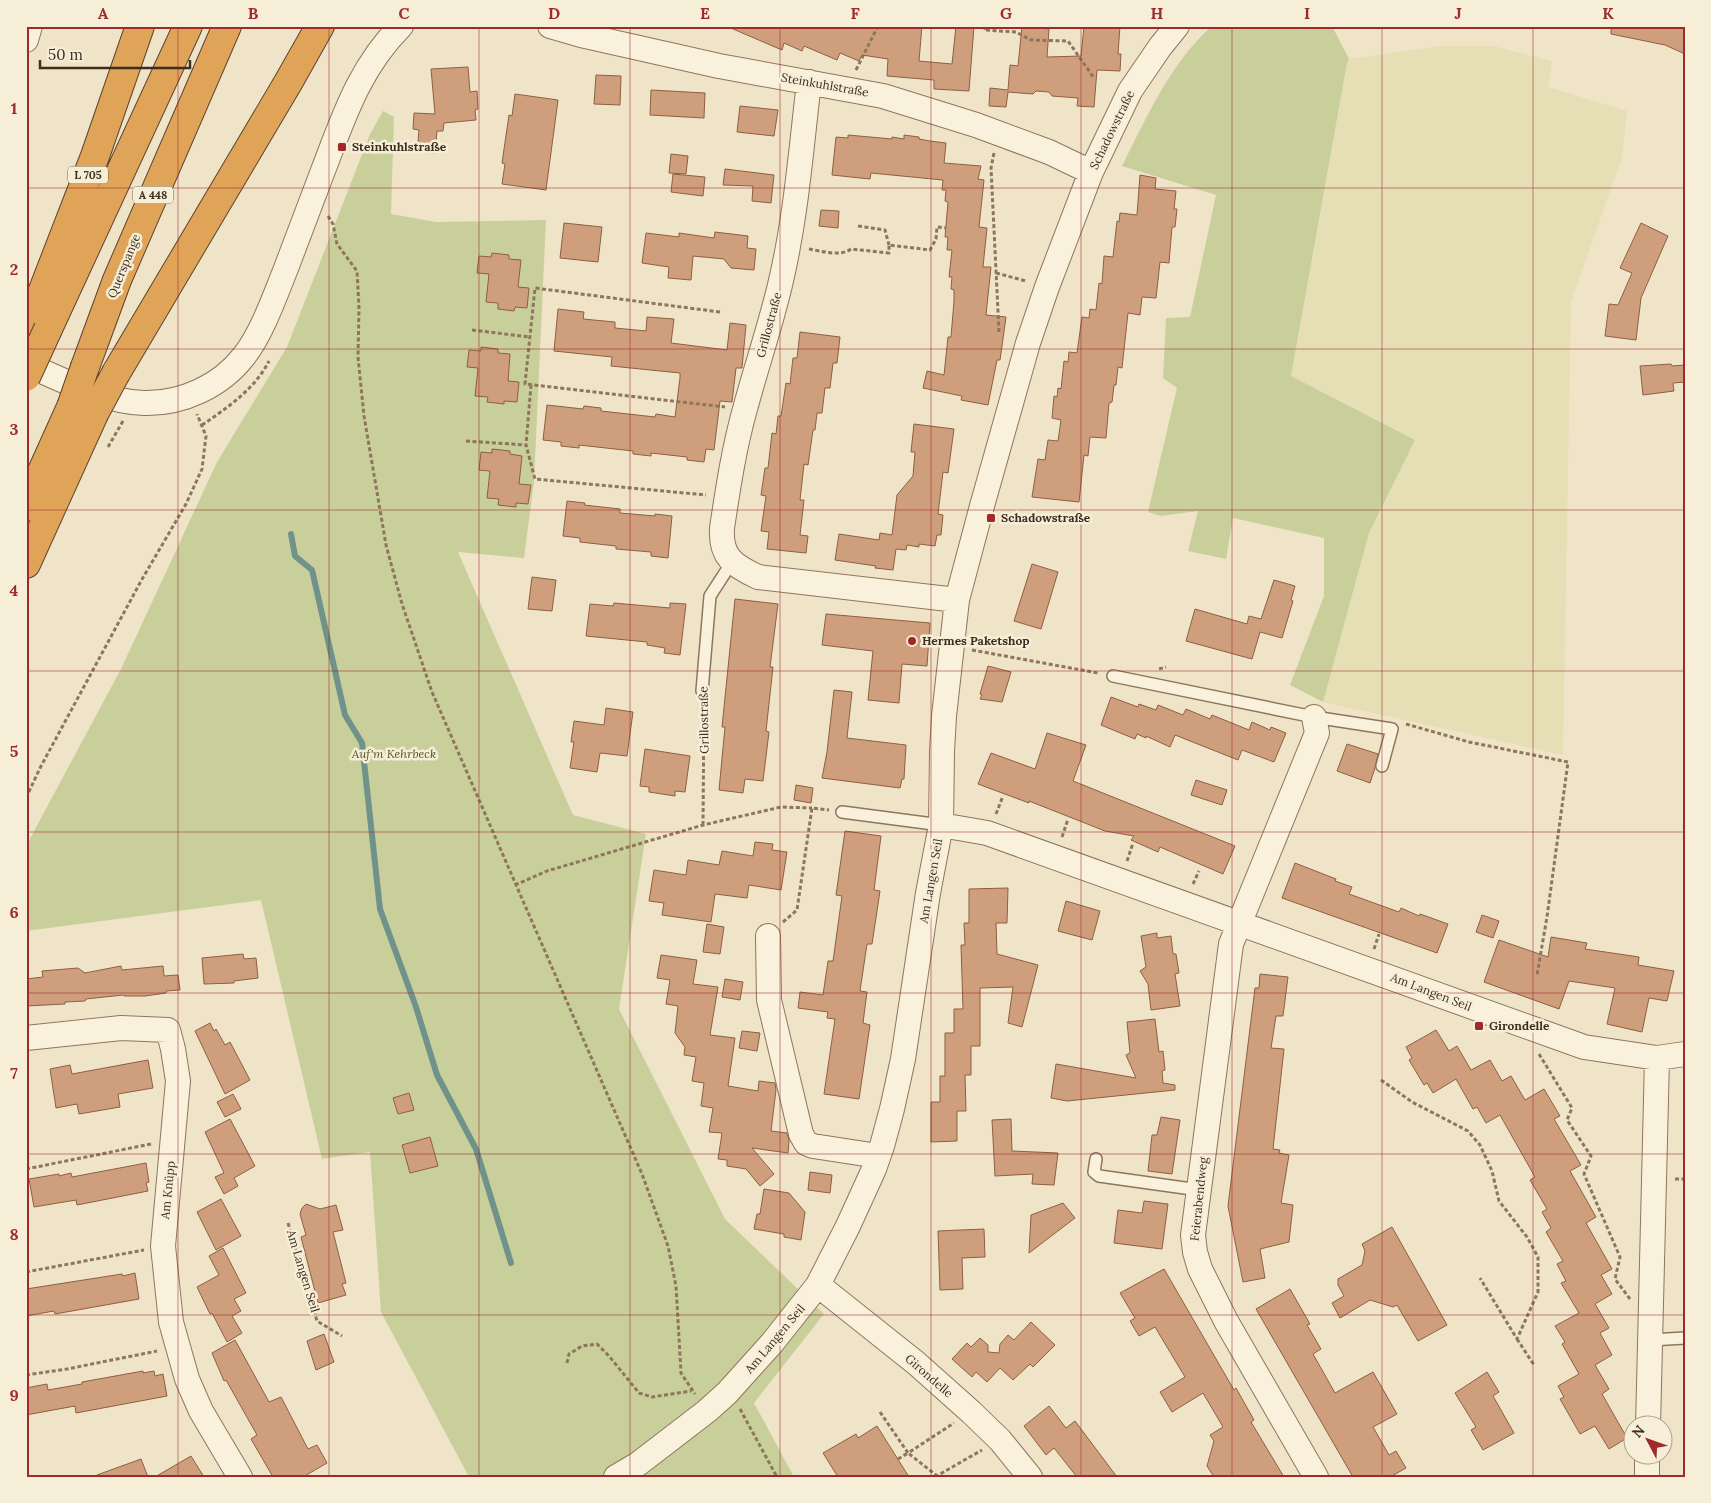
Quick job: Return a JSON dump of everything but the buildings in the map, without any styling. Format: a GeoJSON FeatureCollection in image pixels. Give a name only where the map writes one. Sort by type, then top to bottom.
{"type":"FeatureCollection","features":[{"type":"Feature","properties":{"kind":"highway","name":"L 705"},"geometry":{"type":"LineString","coordinates":[[35,328],[140,26]]}},
{"type":"Feature","properties":{"kind":"highway","name":"A 448"},"geometry":{"type":"LineString","coordinates":[[26,377],[35,328],[188,26]]}},
{"type":"Feature","properties":{"kind":"highway","name":"Querspange"},"geometry":{"type":"LineString","coordinates":[[26,507],[82,411],[85,367],[117,280],[227,26]]}},
{"type":"Feature","properties":{"kind":"highway"},"geometry":{"type":"LineString","coordinates":[[26,564],[82,411],[116,374],[320,26]]}},
{"type":"Feature","properties":{"kind":"street"},"geometry":{"type":"LineString","coordinates":[[26,40],[30,26]]}},
{"type":"Feature","properties":{"kind":"street"},"geometry":{"type":"LineString","coordinates":[[26,364],[85,389],[120,400],[145,403],[164,402],[189,396],[223,378],[245,355],[263,322],[350,101],[380,49],[401,26]]}},
{"type":"Feature","properties":{"kind":"street","name":"Steinkuhlstraße"},"geometry":{"type":"LineString","coordinates":[[550,26],[590,37],[720,66],[883,96],[919,106],[997,133],[1049,152],[1091,172]]}},
{"type":"Feature","properties":{"kind":"street","name":"Schadowstraße"},"geometry":{"type":"LineString","coordinates":[[940,826],[942,743],[957,600],[1028,343],[1047,287],[1091,172],[1130,91],[1177,26]]}},
{"type":"Feature","properties":{"kind":"street","name":"Grillostraße"},"geometry":{"type":"LineString","coordinates":[[732,562],[725,552],[722,540],[726,498],[744,410],[773,316],[789,247],[809,82]]}},
{"type":"Feature","properties":{"kind":"street"},"geometry":{"type":"LineString","coordinates":[[732,562],[743,570],[758,576],[957,600]]}},
{"type":"Feature","properties":{"kind":"street"},"geometry":{"type":"LineString","coordinates":[[1239,923],[1317,733],[1314,717]]}},
{"type":"Feature","properties":{"kind":"street","name":"Am Langen Seil"},"geometry":{"type":"LineString","coordinates":[[616,1477],[638,1464],[727,1393],[772,1344],[818,1285],[848,1226],[878,1156],[892,1109],[903,1059],[940,826],[987,833],[1584,1047],[1657,1058],[1685,1054]]}},
{"type":"Feature","properties":{"kind":"street","name":"Feierabendweg"},"geometry":{"type":"LineString","coordinates":[[1239,923],[1231,944],[1199,1190],[1194,1235],[1195,1252],[1200,1268],[1226,1321],[1270,1394],[1316,1477]]}},
{"type":"Feature","properties":{"kind":"street"},"geometry":{"type":"LineString","coordinates":[[768,936],[769,1000],[801,1134],[806,1143],[814,1146],[878,1156]]}},
{"type":"Feature","properties":{"kind":"street","name":"Am Knüpp"},"geometry":{"type":"LineString","coordinates":[[26,1038],[121,1028],[168,1030],[178,1081],[163,1246],[171,1322],[187,1379],[201,1411],[240,1477]]}},
{"type":"Feature","properties":{"kind":"street"},"geometry":{"type":"LineString","coordinates":[[1648,1416],[1657,1058]]}},
{"type":"Feature","properties":{"kind":"street","name":"Girondelle"},"geometry":{"type":"LineString","coordinates":[[818,1285],[916,1363],[971,1412],[1000,1440],[1030,1477]]}},
{"type":"Feature","properties":{"kind":"lane","name":"Grillostraße"},"geometry":{"type":"LineString","coordinates":[[702,691],[710,596],[732,562]]}},
{"type":"Feature","properties":{"kind":"lane"},"geometry":{"type":"LineString","coordinates":[[1113,676],[1314,717],[1392,729],[1382,766]]}},
{"type":"Feature","properties":{"kind":"lane"},"geometry":{"type":"LineString","coordinates":[[842,812],[940,826]]}},
{"type":"Feature","properties":{"kind":"lane"},"geometry":{"type":"LineString","coordinates":[[1096,1159],[1094,1172],[1099,1176],[1199,1190]]}},
{"type":"Feature","properties":{"kind":"lane"},"geometry":{"type":"LineString","coordinates":[[1650,1340],[1685,1338]]}},
{"type":"Feature","properties":{"kind":"path"},"geometry":{"type":"LineString","coordinates":[[846,88],[878,26]]}},
{"type":"Feature","properties":{"kind":"path"},"geometry":{"type":"LineString","coordinates":[[986,26],[984,30],[1016,32],[1031,40],[1068,41],[1094,78]]}},
{"type":"Feature","properties":{"kind":"path"},"geometry":{"type":"LineString","coordinates":[[997,133],[991,168],[999,332]]}},
{"type":"Feature","properties":{"kind":"path"},"geometry":{"type":"LineString","coordinates":[[308,209],[328,216],[333,224],[337,244],[356,271],[358,357],[364,416],[386,545],[402,604],[432,692],[642,1174],[668,1246],[676,1286],[681,1373],[692,1391],[709,1409]]}},
{"type":"Feature","properties":{"kind":"path"},"geometry":{"type":"LineString","coordinates":[[822,251],[846,252],[851,249],[889,253],[885,230],[858,226]]}},
{"type":"Feature","properties":{"kind":"path"},"geometry":{"type":"LineString","coordinates":[[889,246],[930,250],[936,239],[937,227],[946,228]]}},
{"type":"Feature","properties":{"kind":"path"},"geometry":{"type":"LineString","coordinates":[[996,273],[1014,278]]}},
{"type":"Feature","properties":{"kind":"path"},"geometry":{"type":"LineString","coordinates":[[720,312],[535,288],[525,384],[702,403],[744,410]]}},
{"type":"Feature","properties":{"kind":"path"},"geometry":{"type":"LineString","coordinates":[[472,330],[530,337]]}},
{"type":"Feature","properties":{"kind":"path"},"geometry":{"type":"LineString","coordinates":[[531,385],[526,445],[535,479],[726,498]]}},
{"type":"Feature","properties":{"kind":"path"},"geometry":{"type":"LineString","coordinates":[[26,798],[40,768],[132,598],[186,504],[202,469],[206,436],[189,396]]}},
{"type":"Feature","properties":{"kind":"path"},"geometry":{"type":"LineString","coordinates":[[108,447],[121,425]]}},
{"type":"Feature","properties":{"kind":"path"},"geometry":{"type":"LineString","coordinates":[[466,441],[526,445]]}},
{"type":"Feature","properties":{"kind":"path"},"geometry":{"type":"LineString","coordinates":[[952,646],[1113,676]]}},
{"type":"Feature","properties":{"kind":"path"},"geometry":{"type":"LineString","coordinates":[[1157,669],[1166,667]]}},
{"type":"Feature","properties":{"kind":"path","name":"Grillostraße"},"geometry":{"type":"LineString","coordinates":[[702,691],[705,706],[703,825]]}},
{"type":"Feature","properties":{"kind":"path"},"geometry":{"type":"LineString","coordinates":[[1392,729],[1405,724],[1469,742],[1568,762],[1547,917],[1537,975]]}},
{"type":"Feature","properties":{"kind":"path"},"geometry":{"type":"LineString","coordinates":[[995,814],[1003,796]]}},
{"type":"Feature","properties":{"kind":"path"},"geometry":{"type":"LineString","coordinates":[[515,885],[547,871],[703,825],[781,807],[812,808],[842,812]]}},
{"type":"Feature","properties":{"kind":"path"},"geometry":{"type":"LineString","coordinates":[[768,936],[797,910],[812,808]]}},
{"type":"Feature","properties":{"kind":"path"},"geometry":{"type":"LineString","coordinates":[[1061,838],[1068,819]]}},
{"type":"Feature","properties":{"kind":"path"},"geometry":{"type":"LineString","coordinates":[[1127,861],[1133,844]]}},
{"type":"Feature","properties":{"kind":"path"},"geometry":{"type":"LineString","coordinates":[[1193,884],[1199,870]]}},
{"type":"Feature","properties":{"kind":"path"},"geometry":{"type":"LineString","coordinates":[[1374,949],[1379,934]]}},
{"type":"Feature","properties":{"kind":"path"},"geometry":{"type":"LineString","coordinates":[[1536,1030],[1536,1050],[1572,1108],[1568,1120],[1591,1156],[1584,1174],[1620,1257],[1615,1279],[1630,1300]]}},
{"type":"Feature","properties":{"kind":"path"},"geometry":{"type":"LineString","coordinates":[[1380,1080],[1412,1102],[1468,1131],[1480,1145],[1492,1171],[1499,1201],[1527,1237],[1538,1257],[1538,1292],[1517,1339]]}},
{"type":"Feature","properties":{"kind":"path"},"geometry":{"type":"LineString","coordinates":[[26,1169],[119,1149],[173,1140]]}},
{"type":"Feature","properties":{"kind":"path","name":"Am Langen Seil"},"geometry":{"type":"LineString","coordinates":[[288,1223],[317,1321],[342,1336]]}},
{"type":"Feature","properties":{"kind":"path"},"geometry":{"type":"LineString","coordinates":[[26,1272],[163,1246]]}},
{"type":"Feature","properties":{"kind":"path"},"geometry":{"type":"LineString","coordinates":[[1480,1278],[1534,1365]]}},
{"type":"Feature","properties":{"kind":"path"},"geometry":{"type":"LineString","coordinates":[[567,1363],[568,1354],[582,1346],[597,1344],[610,1356],[639,1393],[652,1397],[692,1391]]}},
{"type":"Feature","properties":{"kind":"path"},"geometry":{"type":"LineString","coordinates":[[26,1375],[67,1369],[177,1347]]}},
{"type":"Feature","properties":{"kind":"path"},"geometry":{"type":"LineString","coordinates":[[727,1393],[743,1412],[777,1477]]}},
{"type":"Feature","properties":{"kind":"path"},"geometry":{"type":"LineString","coordinates":[[880,1412],[908,1453],[935,1476],[1000,1440]]}},
{"type":"Feature","properties":{"kind":"path"},"geometry":{"type":"LineString","coordinates":[[898,1459],[971,1412]]}},
{"type":"Feature","properties":{"kind":"shaded area"},"geometry":{"type":"Polygon","coordinates":[[[1440,46],[1494,46],[1552,61],[1548,87],[1627,111],[1622,157],[1571,302],[1563,755],[1323,702],[1369,533],[1415,440],[1291,376],[1347,63],[1349,59],[1440,46]]]}},
{"type":"Feature","properties":{"kind":"green space"},"geometry":{"type":"Polygon","coordinates":[[[1212,26],[1332,26],[1349,59],[1291,376],[1415,440],[1369,533],[1323,702],[1290,685],[1324,596],[1324,538],[1233,518],[1226,559],[1188,551],[1198,511],[1161,516],[1148,512],[1177,388],[1163,378],[1166,318],[1190,317],[1216,195],[1122,166],[1161,91],[1184,57],[1212,26]]]}},
{"type":"Feature","properties":{"kind":"green space","name":"Auf'm Kehrbeck"},"geometry":{"type":"Polygon","coordinates":[[[383,111],[394,117],[391,214],[436,222],[546,220],[534,481],[524,558],[458,552],[573,815],[646,834],[619,1009],[725,1219],[824,1314],[754,1403],[794,1477],[469,1477],[381,1312],[370,1152],[322,1159],[261,900],[26,931],[26,846],[121,669],[217,462],[287,347],[370,134],[383,111]]]}},
{"type":"Feature","properties":{"kind":"waterway"},"geometry":{"type":"LineString","coordinates":[[291,534],[295,556],[312,570],[345,715],[362,743],[380,909],[416,1007],[437,1075],[476,1149],[511,1263]]}},
{"type":"Feature","properties":{"kind":"place","name":"Steinkuhlstraße"},"geometry":{"type":"Point","coordinates":[342,147]}},
{"type":"Feature","properties":{"kind":"place","name":"Schadowstraße"},"geometry":{"type":"Point","coordinates":[991,518]}},
{"type":"Feature","properties":{"kind":"place","name":"Hermes Paketshop"},"geometry":{"type":"Point","coordinates":[912,641]}},
{"type":"Feature","properties":{"kind":"place","name":"Girondelle"},"geometry":{"type":"Point","coordinates":[1479,1026]}}]}
